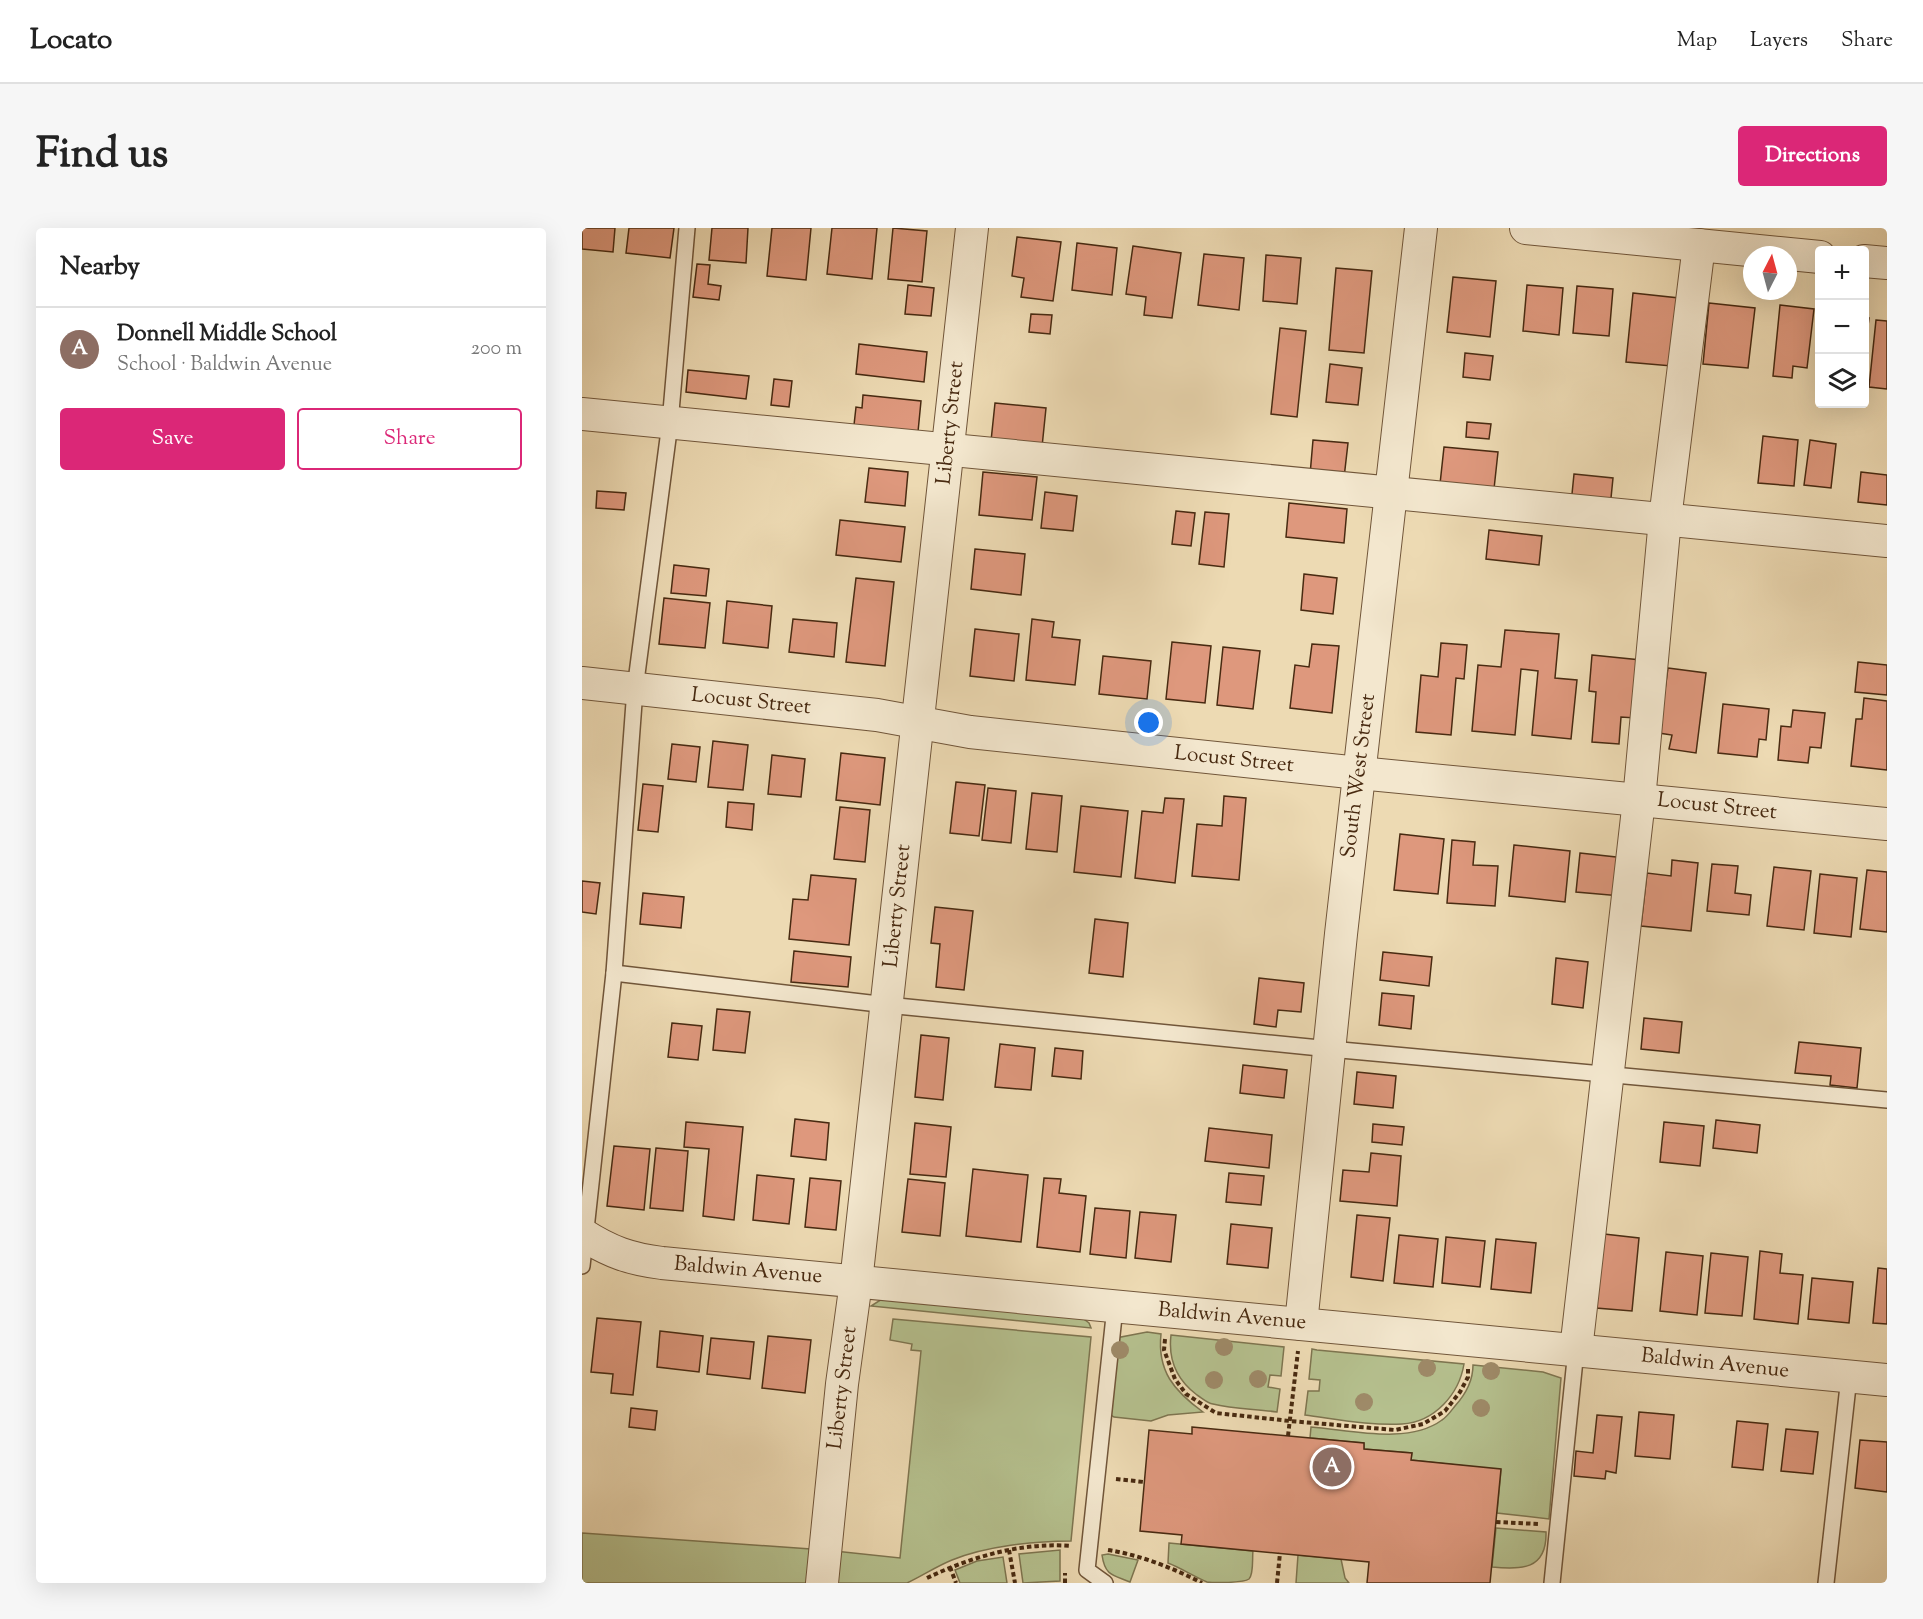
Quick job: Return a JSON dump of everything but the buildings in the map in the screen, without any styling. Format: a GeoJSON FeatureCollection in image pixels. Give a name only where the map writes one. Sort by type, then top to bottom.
{"type":"FeatureCollection","features":[{"type":"Feature","properties":{"kind":"street","name":"Liberty Street"},"geometry":{"type":"LineString","coordinates":[[822,1583],[842,1384],[856,1282],[972,228]]}},
{"type":"Feature","properties":{"kind":"street","name":"South West Street"},"geometry":{"type":"LineString","coordinates":[[1301,1324],[1359,773],[1421,228]]}},
{"type":"Feature","properties":{"kind":"street"},"geometry":{"type":"LineString","coordinates":[[1526,228],[1815,257]]}},
{"type":"Feature","properties":{"kind":"street"},"geometry":{"type":"LineString","coordinates":[[1576,1350],[1639,800],[1665,519],[1699,245]]}},
{"type":"Feature","properties":{"kind":"street"},"geometry":{"type":"LineString","coordinates":[[1869,261],[1887,263]]}},
{"type":"Feature","properties":{"kind":"street"},"geometry":{"type":"LineString","coordinates":[[582,414],[1887,541]]}},
{"type":"Feature","properties":{"kind":"street","name":"Locust Street"},"geometry":{"type":"LineString","coordinates":[[582,683],[877,715],[970,732],[1359,773],[1887,824]]}},
{"type":"Feature","properties":{"kind":"street","name":"Baldwin Avenue"},"geometry":{"type":"LineString","coordinates":[[583,1245],[601,1245],[633,1259],[1887,1380]]}},
{"type":"Feature","properties":{"kind":"lane"},"geometry":{"type":"LineString","coordinates":[[583,1245],[614,973],[635,689],[670,423],[687,228]]}},
{"type":"Feature","properties":{"kind":"lane"},"geometry":{"type":"LineString","coordinates":[[614,973],[887,1005],[1330,1049],[1887,1100]]}},
{"type":"Feature","properties":{"kind":"lane"},"geometry":{"type":"LineString","coordinates":[[1105,1583],[1087,1570],[1115,1307]]}},
{"type":"Feature","properties":{"kind":"lane"},"geometry":{"type":"LineString","coordinates":[[1551,1583],[1576,1350]]}},
{"type":"Feature","properties":{"kind":"lane"},"geometry":{"type":"LineString","coordinates":[[1826,1583],[1849,1377]]}},
{"type":"Feature","properties":{"kind":"path"},"geometry":{"type":"LineString","coordinates":[[1288,1436],[1301,1324]]}},
{"type":"Feature","properties":{"kind":"path"},"geometry":{"type":"LineString","coordinates":[[1165,1329],[1164,1350],[1175,1380],[1186,1394],[1216,1413],[1290,1421],[1395,1430],[1424,1424],[1445,1411],[1460,1392],[1468,1377],[1470,1359]]}},
{"type":"Feature","properties":{"kind":"path"},"geometry":{"type":"LineString","coordinates":[[1097,1477],[1144,1482]]}},
{"type":"Feature","properties":{"kind":"path"},"geometry":{"type":"LineString","coordinates":[[1496,1522],[1558,1526]]}},
{"type":"Feature","properties":{"kind":"path"},"geometry":{"type":"LineString","coordinates":[[927,1578],[974,1558],[1041,1545],[1124,1553],[1180,1572],[1202,1583]]}},
{"type":"Feature","properties":{"kind":"path"},"geometry":{"type":"LineString","coordinates":[[1009,1550],[1015,1583]]}},
{"type":"Feature","properties":{"kind":"path"},"geometry":{"type":"LineString","coordinates":[[1277,1583],[1280,1553]]}},
{"type":"Feature","properties":{"kind":"path"},"geometry":{"type":"LineString","coordinates":[[950,1567],[956,1583]]}},
{"type":"Feature","properties":{"kind":"green space"},"geometry":{"type":"Polygon","coordinates":[[[882,1299],[1081,1317],[1089,1323],[1091,1328],[871,1306],[882,1299]]]}},
{"type":"Feature","properties":{"kind":"green space"},"geometry":{"type":"Polygon","coordinates":[[[893,1319],[1091,1337],[1071,1541],[1026,1543],[980,1551],[946,1562],[907,1583],[582,1583],[582,1533],[825,1550],[900,1558],[921,1351],[911,1350],[912,1344],[890,1340],[893,1319]]]}},
{"type":"Feature","properties":{"kind":"green space"},"geometry":{"type":"Polygon","coordinates":[[[1147,1332],[1161,1334],[1162,1359],[1170,1379],[1184,1396],[1203,1412],[1168,1415],[1151,1421],[1111,1415],[1116,1338],[1147,1332]]]}},
{"type":"Feature","properties":{"kind":"green space"},"geometry":{"type":"Polygon","coordinates":[[[1171,1335],[1284,1347],[1281,1376],[1270,1375],[1268,1387],[1280,1389],[1277,1412],[1221,1406],[1209,1403],[1197,1395],[1184,1383],[1175,1369],[1171,1353],[1171,1335]]]}},
{"type":"Feature","properties":{"kind":"green space"},"geometry":{"type":"Polygon","coordinates":[[[1312,1349],[1464,1364],[1451,1396],[1435,1412],[1414,1422],[1402,1424],[1366,1423],[1305,1415],[1308,1391],[1319,1391],[1320,1380],[1309,1379],[1312,1349]]]}},
{"type":"Feature","properties":{"kind":"green space"},"geometry":{"type":"Polygon","coordinates":[[[1473,1365],[1543,1372],[1561,1378],[1549,1519],[1497,1513],[1501,1470],[1411,1460],[1412,1453],[1364,1449],[1364,1443],[1310,1438],[1311,1427],[1379,1434],[1413,1432],[1428,1428],[1446,1417],[1462,1397],[1470,1382],[1473,1365]]]}},
{"type":"Feature","properties":{"kind":"green space"},"geometry":{"type":"Polygon","coordinates":[[[1496,1528],[1546,1532],[1542,1554],[1530,1565],[1513,1568],[1492,1567],[1496,1528]]]}},
{"type":"Feature","properties":{"kind":"green space"},"geometry":{"type":"Polygon","coordinates":[[[1169,1543],[1253,1551],[1251,1577],[1241,1581],[1207,1582],[1168,1563],[1169,1543]]]}},
{"type":"Feature","properties":{"kind":"green space"},"geometry":{"type":"Polygon","coordinates":[[[1060,1550],[1060,1581],[1023,1583],[1019,1554],[1060,1550]]]}},
{"type":"Feature","properties":{"kind":"green space"},"geometry":{"type":"Polygon","coordinates":[[[1108,1554],[1138,1560],[1130,1582],[1108,1571],[1102,1555],[1108,1554]]]}},
{"type":"Feature","properties":{"kind":"green space"},"geometry":{"type":"Polygon","coordinates":[[[1298,1555],[1341,1559],[1345,1578],[1349,1583],[1296,1583],[1298,1555]]]}},
{"type":"Feature","properties":{"kind":"green space"},"geometry":{"type":"Polygon","coordinates":[[[1003,1557],[1007,1583],[960,1583],[955,1570],[977,1561],[1003,1557]]]}},
{"type":"Feature","properties":{"kind":"place","name":"Donnell Middle School"},"geometry":{"type":"Point","coordinates":[1332,1467]}}]}
